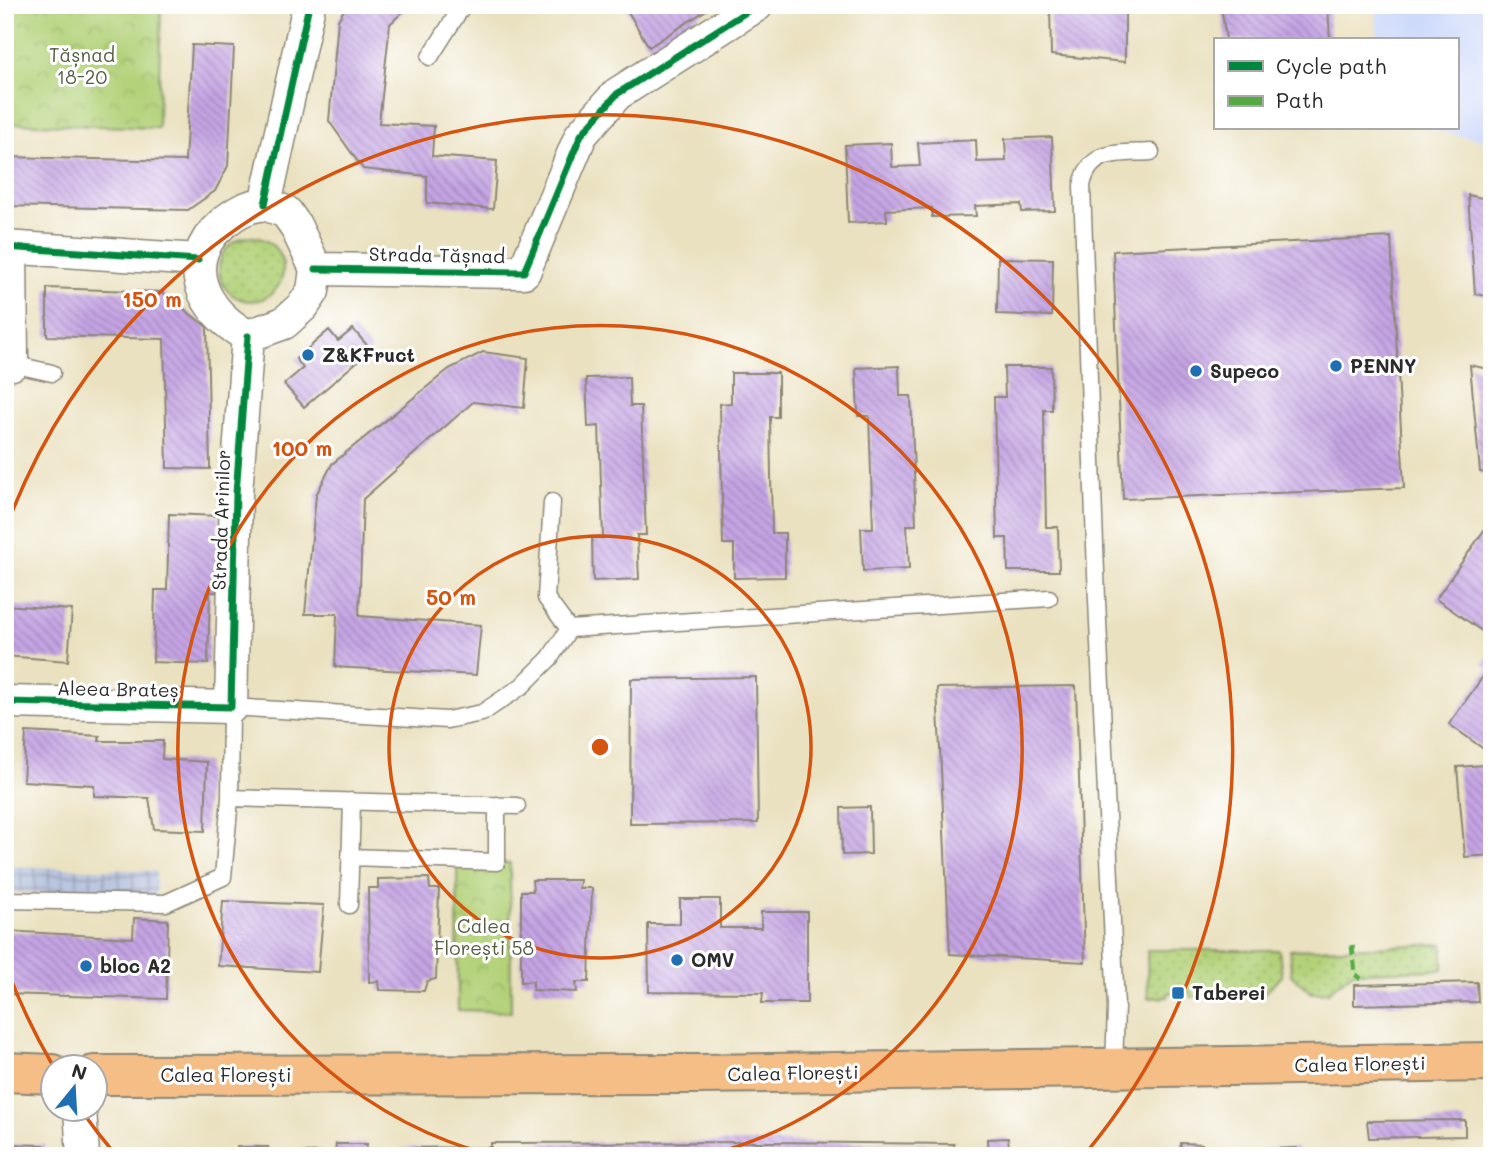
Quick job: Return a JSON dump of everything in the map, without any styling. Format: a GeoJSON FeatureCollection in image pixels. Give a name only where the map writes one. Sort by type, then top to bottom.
{"type":"FeatureCollection","features":[{"type":"Feature","properties":{"kind":"main road","name":"Calea Florești"},"geometry":{"type":"LineString","coordinates":[[108,1075],[699,1074],[1492,1062]]}},
{"type":"Feature","properties":{"kind":"main road"},"geometry":{"type":"LineString","coordinates":[[5,1072],[38,1073]]}},
{"type":"Feature","properties":{"kind":"street"},"geometry":{"type":"LineString","coordinates":[[265,204],[309,5]]}},
{"type":"Feature","properties":{"kind":"street","name":"Strada Tășnad"},"geometry":{"type":"LineString","coordinates":[[316,269],[524,272],[582,135],[597,115],[617,94],[757,5]]}},
{"type":"Feature","properties":{"kind":"street"},"geometry":{"type":"LineString","coordinates":[[265,204],[286,212],[316,269],[313,291],[303,306],[284,323],[248,335],[236,330],[208,300],[199,280],[198,260],[216,229],[235,213],[249,206],[265,204]]}},
{"type":"Feature","properties":{"kind":"street"},"geometry":{"type":"LineString","coordinates":[[8,364],[8,247],[198,260]]}},
{"type":"Feature","properties":{"kind":"street","name":"Strada Arinilor"},"geometry":{"type":"LineString","coordinates":[[231,706],[236,493],[248,335]]}},
{"type":"Feature","properties":{"kind":"street","name":"Aleea Brateș"},"geometry":{"type":"LineString","coordinates":[[5,702],[231,706]]}},
{"type":"Feature","properties":{"kind":"street"},"geometry":{"type":"LineString","coordinates":[[81,1122],[83,1156]]}},
{"type":"Feature","properties":{"kind":"lane"},"geometry":{"type":"LineString","coordinates":[[430,57],[463,5]]}},
{"type":"Feature","properties":{"kind":"lane"},"geometry":{"type":"LineString","coordinates":[[1114,1068],[1116,1007],[1097,600],[1082,186],[1091,162],[1108,155],[1151,152]]}},
{"type":"Feature","properties":{"kind":"lane"},"geometry":{"type":"LineString","coordinates":[[8,364],[52,373]]}},
{"type":"Feature","properties":{"kind":"lane"},"geometry":{"type":"LineString","coordinates":[[552,502],[546,598],[569,629]]}},
{"type":"Feature","properties":{"kind":"lane"},"geometry":{"type":"LineString","coordinates":[[569,629],[1049,598]]}},
{"type":"Feature","properties":{"kind":"lane"},"geometry":{"type":"LineString","coordinates":[[231,706],[447,720],[482,713],[522,686],[550,658],[569,629]]}},
{"type":"Feature","properties":{"kind":"lane","name":"Strada Arinilor"},"geometry":{"type":"LineString","coordinates":[[5,900],[166,903],[223,877],[230,798],[231,706]]}},
{"type":"Feature","properties":{"kind":"lane"},"geometry":{"type":"LineString","coordinates":[[230,798],[517,806]]}},
{"type":"Feature","properties":{"kind":"lane"},"geometry":{"type":"LineString","coordinates":[[349,905],[352,801]]}},
{"type":"Feature","properties":{"kind":"lane"},"geometry":{"type":"LineString","coordinates":[[350,857],[497,862],[497,805]]}},
{"type":"Feature","properties":{"kind":"shaded area"},"geometry":{"type":"Polygon","coordinates":[[[1375,5],[1492,5],[1492,142],[1432,130],[1458,130],[1458,38],[1378,38],[1375,5]]]}},
{"type":"Feature","properties":{"kind":"shaded area"},"geometry":{"type":"Polygon","coordinates":[[[5,866],[156,871],[156,899],[5,892],[5,866]]]}},
{"type":"Feature","properties":{"kind":"green space","name":"Tășnad 18-20"},"geometry":{"type":"Polygon","coordinates":[[[5,5],[161,7],[158,128],[5,123],[5,5]]]}},
{"type":"Feature","properties":{"kind":"green space"},"geometry":{"type":"Polygon","coordinates":[[[245,237],[257,237],[274,246],[281,257],[281,281],[274,292],[257,301],[245,301],[233,296],[224,287],[219,275],[219,263],[224,251],[233,242],[245,237]]]}},
{"type":"Feature","properties":{"kind":"green space","name":"Calea Florești 58"},"geometry":{"type":"Polygon","coordinates":[[[457,861],[510,863],[511,1012],[458,1010],[457,861]]]}},
{"type":"Feature","properties":{"kind":"green space"},"geometry":{"type":"Polygon","coordinates":[[[1443,944],[1443,970],[1353,972],[1328,992],[1312,993],[1291,975],[1290,950],[1443,944]]]}},
{"type":"Feature","properties":{"kind":"green space"},"geometry":{"type":"Polygon","coordinates":[[[1147,950],[1279,950],[1282,976],[1263,994],[1191,997],[1190,992],[1168,993],[1168,997],[1148,998],[1147,950]]]}},
{"type":"Feature","properties":{"kind":"building"},"geometry":{"type":"Polygon","coordinates":[[[347,5],[410,5],[390,24],[379,123],[434,126],[432,156],[497,161],[493,209],[427,203],[427,176],[363,169],[329,121],[338,20],[347,5]]]}},
{"type":"Feature","properties":{"kind":"building"},"geometry":{"type":"Polygon","coordinates":[[[624,5],[714,5],[649,47],[624,5]]]}},
{"type":"Feature","properties":{"kind":"building"},"geometry":{"type":"Polygon","coordinates":[[[1050,5],[1125,5],[1125,62],[1051,55],[1050,5]]]}},
{"type":"Feature","properties":{"kind":"building"},"geometry":{"type":"Polygon","coordinates":[[[1221,5],[1328,5],[1330,38],[1226,38],[1221,5]]]}},
{"type":"Feature","properties":{"kind":"building"},"geometry":{"type":"Polygon","coordinates":[[[192,45],[234,47],[228,166],[215,191],[188,210],[5,206],[5,157],[185,161],[192,45]]]}},
{"type":"Feature","properties":{"kind":"building"},"geometry":{"type":"Polygon","coordinates":[[[1052,137],[1055,211],[1022,212],[1021,204],[975,206],[976,216],[932,217],[932,208],[886,210],[887,221],[848,223],[845,145],[891,143],[892,167],[920,166],[918,143],[976,140],[977,162],[1006,161],[1005,139],[1052,137]]]}},
{"type":"Feature","properties":{"kind":"building"},"geometry":{"type":"Polygon","coordinates":[[[1468,195],[1492,200],[1492,297],[1475,294],[1468,195]]]}},
{"type":"Feature","properties":{"kind":"building"},"geometry":{"type":"Polygon","coordinates":[[[1391,237],[1404,488],[1123,499],[1113,251],[1391,237]]]}},
{"type":"Feature","properties":{"kind":"building"},"geometry":{"type":"Polygon","coordinates":[[[998,258],[1053,259],[1052,316],[997,314],[998,258]]]}},
{"type":"Feature","properties":{"kind":"building"},"geometry":{"type":"Polygon","coordinates":[[[47,288],[162,292],[207,327],[210,469],[167,468],[164,339],[47,336],[47,288]]]}},
{"type":"Feature","properties":{"kind":"building"},"geometry":{"type":"Polygon","coordinates":[[[353,329],[371,350],[304,407],[284,384],[303,368],[296,359],[329,330],[338,341],[353,329]]]}},
{"type":"Feature","properties":{"kind":"building"},"geometry":{"type":"Polygon","coordinates":[[[483,352],[528,358],[524,408],[473,402],[363,499],[359,616],[481,625],[476,675],[335,667],[337,614],[305,614],[316,495],[332,464],[449,369],[483,352]]]}},
{"type":"Feature","properties":{"kind":"building"},"geometry":{"type":"Polygon","coordinates":[[[1470,365],[1492,370],[1492,475],[1480,472],[1470,365]]]}},
{"type":"Feature","properties":{"kind":"building"},"geometry":{"type":"Polygon","coordinates":[[[899,366],[900,396],[911,396],[916,525],[907,525],[909,569],[863,571],[861,528],[873,528],[869,416],[858,416],[856,368],[899,366]]]}},
{"type":"Feature","properties":{"kind":"building"},"geometry":{"type":"Polygon","coordinates":[[[1004,367],[1051,367],[1052,410],[1044,410],[1046,527],[1058,527],[1059,571],[1008,571],[1007,538],[997,538],[994,397],[1005,397],[1004,367]]]}},
{"type":"Feature","properties":{"kind":"building"},"geometry":{"type":"Polygon","coordinates":[[[731,373],[778,373],[778,417],[770,417],[772,533],[785,533],[785,577],[734,578],[734,544],[723,544],[720,404],[731,403],[731,373]]]}},
{"type":"Feature","properties":{"kind":"building"},"geometry":{"type":"Polygon","coordinates":[[[629,377],[630,406],[641,406],[646,535],[637,535],[639,579],[593,581],[592,538],[603,538],[599,426],[588,427],[586,378],[629,377]]]}},
{"type":"Feature","properties":{"kind":"building"},"geometry":{"type":"Polygon","coordinates":[[[169,514],[219,516],[217,592],[210,592],[208,664],[153,662],[155,590],[167,590],[169,514]]]}},
{"type":"Feature","properties":{"kind":"building"},"geometry":{"type":"Polygon","coordinates":[[[1492,519],[1492,638],[1436,599],[1492,519]]]}},
{"type":"Feature","properties":{"kind":"building"},"geometry":{"type":"Polygon","coordinates":[[[5,605],[72,610],[68,661],[5,656],[5,605]]]}},
{"type":"Feature","properties":{"kind":"building"},"geometry":{"type":"Polygon","coordinates":[[[1492,651],[1492,755],[1449,724],[1489,668],[1483,664],[1492,651]]]}},
{"type":"Feature","properties":{"kind":"building"},"geometry":{"type":"Polygon","coordinates":[[[756,677],[758,823],[630,824],[631,679],[756,677]]]}},
{"type":"Feature","properties":{"kind":"building"},"geometry":{"type":"Polygon","coordinates":[[[1076,686],[1085,962],[950,954],[937,688],[1076,686]]]}},
{"type":"Feature","properties":{"kind":"building"},"geometry":{"type":"Polygon","coordinates":[[[26,732],[100,736],[99,741],[163,741],[162,759],[207,762],[205,831],[154,829],[149,798],[94,796],[94,785],[23,781],[26,732]]]}},
{"type":"Feature","properties":{"kind":"building"},"geometry":{"type":"Polygon","coordinates":[[[1484,765],[1486,783],[1492,782],[1492,855],[1465,857],[1457,767],[1484,765]]]}},
{"type":"Feature","properties":{"kind":"building"},"geometry":{"type":"Polygon","coordinates":[[[870,807],[871,854],[842,855],[841,808],[870,807]]]}},
{"type":"Feature","properties":{"kind":"building"},"geometry":{"type":"Polygon","coordinates":[[[429,878],[430,889],[439,889],[436,979],[427,981],[424,991],[379,990],[378,981],[369,982],[368,888],[378,888],[378,879],[429,878]]]}},
{"type":"Feature","properties":{"kind":"building"},"geometry":{"type":"Polygon","coordinates":[[[532,880],[580,880],[579,888],[592,888],[589,982],[576,982],[577,992],[533,990],[533,981],[521,982],[521,891],[533,891],[532,880]]]}},
{"type":"Feature","properties":{"kind":"building"},"geometry":{"type":"Polygon","coordinates":[[[680,899],[720,899],[720,928],[761,928],[761,912],[807,912],[807,1003],[762,1003],[763,993],[649,992],[648,924],[680,924],[680,899]]]}},
{"type":"Feature","properties":{"kind":"building"},"geometry":{"type":"Polygon","coordinates":[[[223,901],[324,905],[318,972],[218,966],[223,901]]]}},
{"type":"Feature","properties":{"kind":"building","name":"bloc A2"},"geometry":{"type":"Polygon","coordinates":[[[134,918],[168,920],[166,999],[5,994],[5,931],[133,938],[134,918]]]}},
{"type":"Feature","properties":{"kind":"building"},"geometry":{"type":"Polygon","coordinates":[[[1477,982],[1478,1002],[1354,1005],[1354,985],[1477,982]]]}},
{"type":"Feature","properties":{"kind":"building"},"geometry":{"type":"Polygon","coordinates":[[[1465,1120],[1465,1136],[1369,1138],[1367,1121],[1465,1120]]]}},
{"type":"Feature","properties":{"kind":"building"},"geometry":{"type":"Polygon","coordinates":[[[1008,1138],[1010,1156],[988,1156],[987,1139],[1008,1138]]]}},
{"type":"Feature","properties":{"kind":"building"},"geometry":{"type":"Polygon","coordinates":[[[491,1143],[954,1144],[954,1156],[300,1156],[300,1153],[335,1152],[336,1144],[367,1144],[366,1152],[404,1151],[404,1148],[491,1147],[491,1143]]]}},
{"type":"Feature","properties":{"kind":"building"},"geometry":{"type":"Polygon","coordinates":[[[1181,1143],[1202,1144],[1202,1156],[1174,1156],[1174,1151],[1180,1152],[1181,1143]]]}},
{"type":"Feature","properties":{"kind":"building"},"geometry":{"type":"Polygon","coordinates":[[[5,1144],[44,1145],[44,1156],[5,1156],[5,1144]]]}},
{"type":"Feature","properties":{"kind":"building"},"geometry":{"type":"Polygon","coordinates":[[[237,1147],[268,1147],[268,1156],[237,1156],[237,1147]]]}},
{"type":"Feature","properties":{"kind":"building"},"geometry":{"type":"Polygon","coordinates":[[[1297,1148],[1297,1156],[1266,1156],[1266,1149],[1297,1148]]]}},
{"type":"Feature","properties":{"kind":"marked path"},"geometry":{"type":"LineString","coordinates":[[1352,945],[1355,974],[1361,979]]}},
{"type":"Feature","properties":{"kind":"cycle path"},"geometry":{"type":"LineString","coordinates":[[265,204],[309,5]]}},
{"type":"Feature","properties":{"kind":"cycle path"},"geometry":{"type":"LineString","coordinates":[[316,269],[524,272],[581,135],[617,94],[757,5]]}},
{"type":"Feature","properties":{"kind":"cycle path"},"geometry":{"type":"LineString","coordinates":[[5,247],[198,260]]}},
{"type":"Feature","properties":{"kind":"cycle path"},"geometry":{"type":"LineString","coordinates":[[5,702],[231,707],[236,493],[248,336]]}},
{"type":"Feature","properties":{"kind":"place","name":"Z&KFruct"},"geometry":{"type":"Point","coordinates":[308,355]}},
{"type":"Feature","properties":{"kind":"place","name":"PENNY"},"geometry":{"type":"Point","coordinates":[1336,366]}},
{"type":"Feature","properties":{"kind":"place","name":"Supeco"},"geometry":{"type":"Point","coordinates":[1196,371]}},
{"type":"Feature","properties":{"kind":"place","name":"OMV"},"geometry":{"type":"Point","coordinates":[677,960]}},
{"type":"Feature","properties":{"kind":"place","name":"bloc A2"},"geometry":{"type":"Point","coordinates":[86,966]}},
{"type":"Feature","properties":{"kind":"place","name":"Taberei"},"geometry":{"type":"Point","coordinates":[1178,993]}}]}
